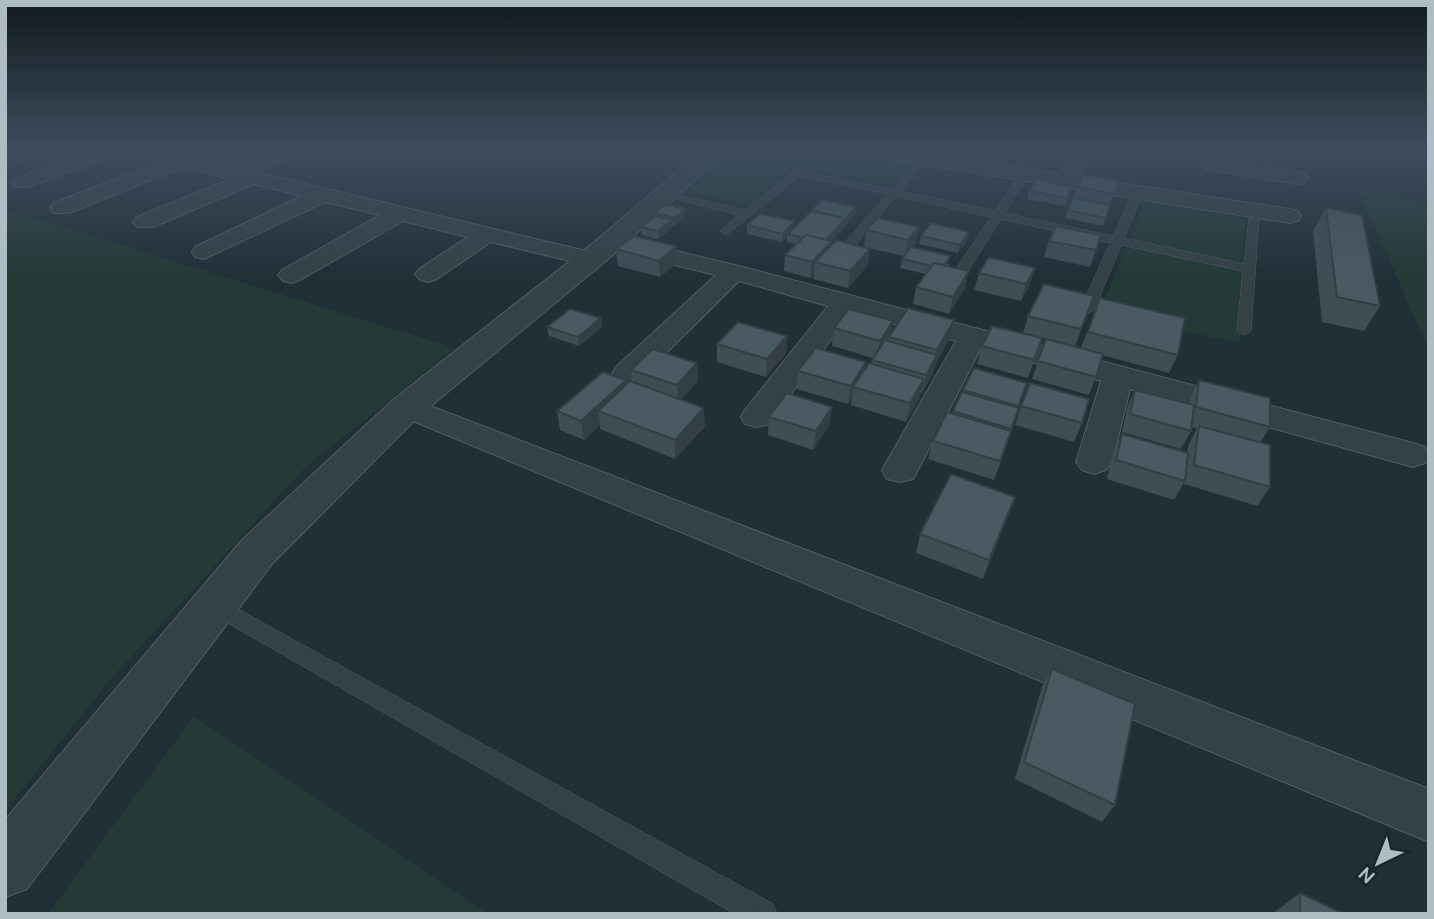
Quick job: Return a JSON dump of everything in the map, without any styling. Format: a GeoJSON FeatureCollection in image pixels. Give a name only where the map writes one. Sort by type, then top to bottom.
{"type":"FeatureCollection","features":[{"type":"Feature","properties":{"kind":"street"},"geometry":{"type":"LineString","coordinates":[[61,208],[100,193]]}},
{"type":"Feature","properties":{"kind":"street"},"geometry":{"type":"LineString","coordinates":[[145,222],[206,193]]}},
{"type":"Feature","properties":{"kind":"street"},"geometry":{"type":"LineString","coordinates":[[312,193],[488,234],[734,272],[1413,455]]}},
{"type":"Feature","properties":{"kind":"street"},"geometry":{"type":"LineString","coordinates":[[5,867],[257,552],[407,407],[668,193]]}},
{"type":"Feature","properties":{"kind":"street"},"geometry":{"type":"LineString","coordinates":[[1143,193],[1290,216]]}},
{"type":"Feature","properties":{"kind":"street"},"geometry":{"type":"LineString","coordinates":[[1207,203],[1208,193]]}},
{"type":"Feature","properties":{"kind":"street"},"geometry":{"type":"LineString","coordinates":[[204,252],[321,195]]}},
{"type":"Feature","properties":{"kind":"street"},"geometry":{"type":"LineString","coordinates":[[291,275],[400,214]]}},
{"type":"Feature","properties":{"kind":"street"},"geometry":{"type":"LineString","coordinates":[[428,274],[488,234]]}},
{"type":"Feature","properties":{"kind":"street"},"geometry":{"type":"LineString","coordinates":[[627,374],[734,272]]}},
{"type":"Feature","properties":{"kind":"street"},"geometry":{"type":"LineString","coordinates":[[757,417],[845,302]]}},
{"type":"Feature","properties":{"kind":"street"},"geometry":{"type":"LineString","coordinates":[[900,470],[973,336]]}},
{"type":"Feature","properties":{"kind":"street"},"geometry":{"type":"LineString","coordinates":[[1094,462],[1118,376]]}},
{"type":"Feature","properties":{"kind":"street"},"geometry":{"type":"LineString","coordinates":[[407,407],[1429,816]]}},
{"type":"Feature","properties":{"kind":"lane"},"geometry":{"type":"LineString","coordinates":[[726,231],[773,193]]}},
{"type":"Feature","properties":{"kind":"lane"},"geometry":{"type":"LineString","coordinates":[[839,257],[894,193],[1250,269]]}},
{"type":"Feature","properties":{"kind":"lane"},"geometry":{"type":"LineString","coordinates":[[953,284],[1012,193]]}},
{"type":"Feature","properties":{"kind":"lane"},"geometry":{"type":"LineString","coordinates":[[666,195],[747,214]]}},
{"type":"Feature","properties":{"kind":"lane"},"geometry":{"type":"LineString","coordinates":[[1087,310],[1135,200]]}},
{"type":"Feature","properties":{"kind":"lane"},"geometry":{"type":"LineString","coordinates":[[1244,331],[1255,219]]}},
{"type":"Feature","properties":{"kind":"lane"},"geometry":{"type":"LineString","coordinates":[[214,605],[763,914]]}},
{"type":"Feature","properties":{"kind":"green space"},"geometry":{"type":"Polygon","coordinates":[[[691,193],[763,193],[749,205],[691,193]]]}},
{"type":"Feature","properties":{"kind":"green space"},"geometry":{"type":"Polygon","coordinates":[[[1360,193],[1379,193],[1423,201],[1429,212],[1429,351],[1360,193]]]}},
{"type":"Feature","properties":{"kind":"green space"},"geometry":{"type":"Polygon","coordinates":[[[1147,197],[1245,219],[1240,343],[1099,313],[1147,197]]]}},
{"type":"Feature","properties":{"kind":"green space"},"geometry":{"type":"Polygon","coordinates":[[[5,209],[455,348],[306,467],[109,681],[5,811],[5,209]]]}},
{"type":"Feature","properties":{"kind":"green space"},"geometry":{"type":"Polygon","coordinates":[[[194,716],[488,914],[48,914],[194,716]]]}},
{"type":"Feature","properties":{"kind":"building"},"geometry":{"type":"Polygon","coordinates":[[[1039,193],[1069,193],[1067,198],[1039,193]]]}},
{"type":"Feature","properties":{"kind":"building"},"geometry":{"type":"Polygon","coordinates":[[[1073,198],[1110,205],[1106,218],[1068,210],[1073,198]]]}},
{"type":"Feature","properties":{"kind":"building"},"geometry":{"type":"Polygon","coordinates":[[[822,200],[856,207],[826,240],[788,234],[811,211],[843,218],[812,210],[822,200]]]}},
{"type":"Feature","properties":{"kind":"building"},"geometry":{"type":"Polygon","coordinates":[[[666,204],[685,209],[674,218],[654,213],[666,204]]]}},
{"type":"Feature","properties":{"kind":"building"},"geometry":{"type":"Polygon","coordinates":[[[1326,208],[1362,215],[1380,306],[1337,297],[1326,208]]]}},
{"type":"Feature","properties":{"kind":"building"},"geometry":{"type":"Polygon","coordinates":[[[760,214],[795,221],[783,234],[747,225],[760,214]]]}},
{"type":"Feature","properties":{"kind":"building"},"geometry":{"type":"Polygon","coordinates":[[[656,216],[672,220],[658,231],[641,227],[656,216]]]}},
{"type":"Feature","properties":{"kind":"building"},"geometry":{"type":"Polygon","coordinates":[[[878,218],[919,227],[908,240],[866,230],[878,218]]]}},
{"type":"Feature","properties":{"kind":"building"},"geometry":{"type":"Polygon","coordinates":[[[931,223],[969,232],[960,245],[921,236],[931,223]]]}},
{"type":"Feature","properties":{"kind":"building"},"geometry":{"type":"Polygon","coordinates":[[[1056,226],[1101,235],[1096,250],[1049,241],[1056,226]]]}},
{"type":"Feature","properties":{"kind":"building"},"geometry":{"type":"Polygon","coordinates":[[[806,235],[832,241],[812,262],[785,255],[806,235]]]}},
{"type":"Feature","properties":{"kind":"building"},"geometry":{"type":"Polygon","coordinates":[[[634,236],[676,246],[659,261],[616,249],[634,236]]]}},
{"type":"Feature","properties":{"kind":"building"},"geometry":{"type":"Polygon","coordinates":[[[836,240],[870,249],[850,271],[815,262],[836,240]]]}},
{"type":"Feature","properties":{"kind":"building"},"geometry":{"type":"Polygon","coordinates":[[[911,247],[951,256],[944,265],[934,263],[932,266],[902,259],[911,247]]]}},
{"type":"Feature","properties":{"kind":"building"},"geometry":{"type":"Polygon","coordinates":[[[989,257],[1035,268],[1026,284],[979,273],[989,257]]]}},
{"type":"Feature","properties":{"kind":"building"},"geometry":{"type":"Polygon","coordinates":[[[934,263],[969,271],[953,297],[916,287],[934,263]]]}},
{"type":"Feature","properties":{"kind":"building"},"geometry":{"type":"Polygon","coordinates":[[[1044,284],[1094,296],[1081,329],[1028,316],[1044,284]]]}},
{"type":"Feature","properties":{"kind":"building"},"geometry":{"type":"Polygon","coordinates":[[[1100,298],[1185,318],[1178,355],[1088,332],[1100,298]]]}},
{"type":"Feature","properties":{"kind":"building"},"geometry":{"type":"Polygon","coordinates":[[[908,308],[954,320],[937,350],[889,337],[908,308]]]}},
{"type":"Feature","properties":{"kind":"building"},"geometry":{"type":"Polygon","coordinates":[[[570,309],[601,318],[578,337],[547,327],[570,309]]]}},
{"type":"Feature","properties":{"kind":"building"},"geometry":{"type":"Polygon","coordinates":[[[849,309],[893,321],[880,341],[834,328],[849,309]]]}},
{"type":"Feature","properties":{"kind":"building"},"geometry":{"type":"Polygon","coordinates":[[[738,322],[787,336],[767,359],[717,344],[738,322]]]}},
{"type":"Feature","properties":{"kind":"building"},"geometry":{"type":"Polygon","coordinates":[[[992,326],[1042,338],[1034,360],[982,346],[992,326]]]}},
{"type":"Feature","properties":{"kind":"building"},"geometry":{"type":"Polygon","coordinates":[[[1046,339],[1103,354],[1096,377],[1038,361],[1046,339]]]}},
{"type":"Feature","properties":{"kind":"building"},"geometry":{"type":"Polygon","coordinates":[[[885,340],[937,355],[926,375],[872,360],[885,340]]]}},
{"type":"Feature","properties":{"kind":"building"},"geometry":{"type":"Polygon","coordinates":[[[816,348],[866,362],[851,386],[798,371],[816,348]]]}},
{"type":"Feature","properties":{"kind":"building"},"geometry":{"type":"Polygon","coordinates":[[[653,349],[697,363],[677,385],[631,370],[653,349]]]}},
{"type":"Feature","properties":{"kind":"building"},"geometry":{"type":"Polygon","coordinates":[[[869,363],[924,379],[910,403],[853,387],[869,363]]]}},
{"type":"Feature","properties":{"kind":"building"},"geometry":{"type":"Polygon","coordinates":[[[974,368],[1027,383],[1018,406],[963,390],[974,368]]]}},
{"type":"Feature","properties":{"kind":"building"},"geometry":{"type":"Polygon","coordinates":[[[603,372],[626,380],[581,421],[557,411],[603,372]]]}},
{"type":"Feature","properties":{"kind":"building"},"geometry":{"type":"Polygon","coordinates":[[[1199,380],[1270,398],[1270,427],[1196,407],[1199,380]]]}},
{"type":"Feature","properties":{"kind":"building"},"geometry":{"type":"Polygon","coordinates":[[[630,381],[704,408],[675,440],[598,411],[630,381]]]}},
{"type":"Feature","properties":{"kind":"building"},"geometry":{"type":"Polygon","coordinates":[[[1030,383],[1089,399],[1082,423],[1021,406],[1030,383]]]}},
{"type":"Feature","properties":{"kind":"building"},"geometry":{"type":"Polygon","coordinates":[[[1135,390],[1194,405],[1191,431],[1130,414],[1135,390]]]}},
{"type":"Feature","properties":{"kind":"building"},"geometry":{"type":"Polygon","coordinates":[[[962,392],[1019,408],[1011,429],[953,411],[962,392]]]}},
{"type":"Feature","properties":{"kind":"building"},"geometry":{"type":"Polygon","coordinates":[[[787,393],[832,407],[816,431],[769,417],[787,393]]]}},
{"type":"Feature","properties":{"kind":"building"},"geometry":{"type":"Polygon","coordinates":[[[947,412],[1011,431],[1000,461],[933,441],[947,412]]]}},
{"type":"Feature","properties":{"kind":"building"},"geometry":{"type":"Polygon","coordinates":[[[1199,426],[1270,445],[1270,487],[1194,465],[1199,426]]]}},
{"type":"Feature","properties":{"kind":"building"},"geometry":{"type":"Polygon","coordinates":[[[1122,434],[1188,453],[1185,481],[1116,460],[1122,434]]]}},
{"type":"Feature","properties":{"kind":"building"},"geometry":{"type":"Polygon","coordinates":[[[951,474],[1015,497],[989,560],[920,534],[951,474]]]}},
{"type":"Feature","properties":{"kind":"building"},"geometry":{"type":"Polygon","coordinates":[[[1052,669],[1135,704],[1115,805],[1024,762],[1052,669]]]}},
{"type":"Feature","properties":{"kind":"building"},"geometry":{"type":"Polygon","coordinates":[[[1300,893],[1344,914],[1300,914],[1300,893]]]}}]}
